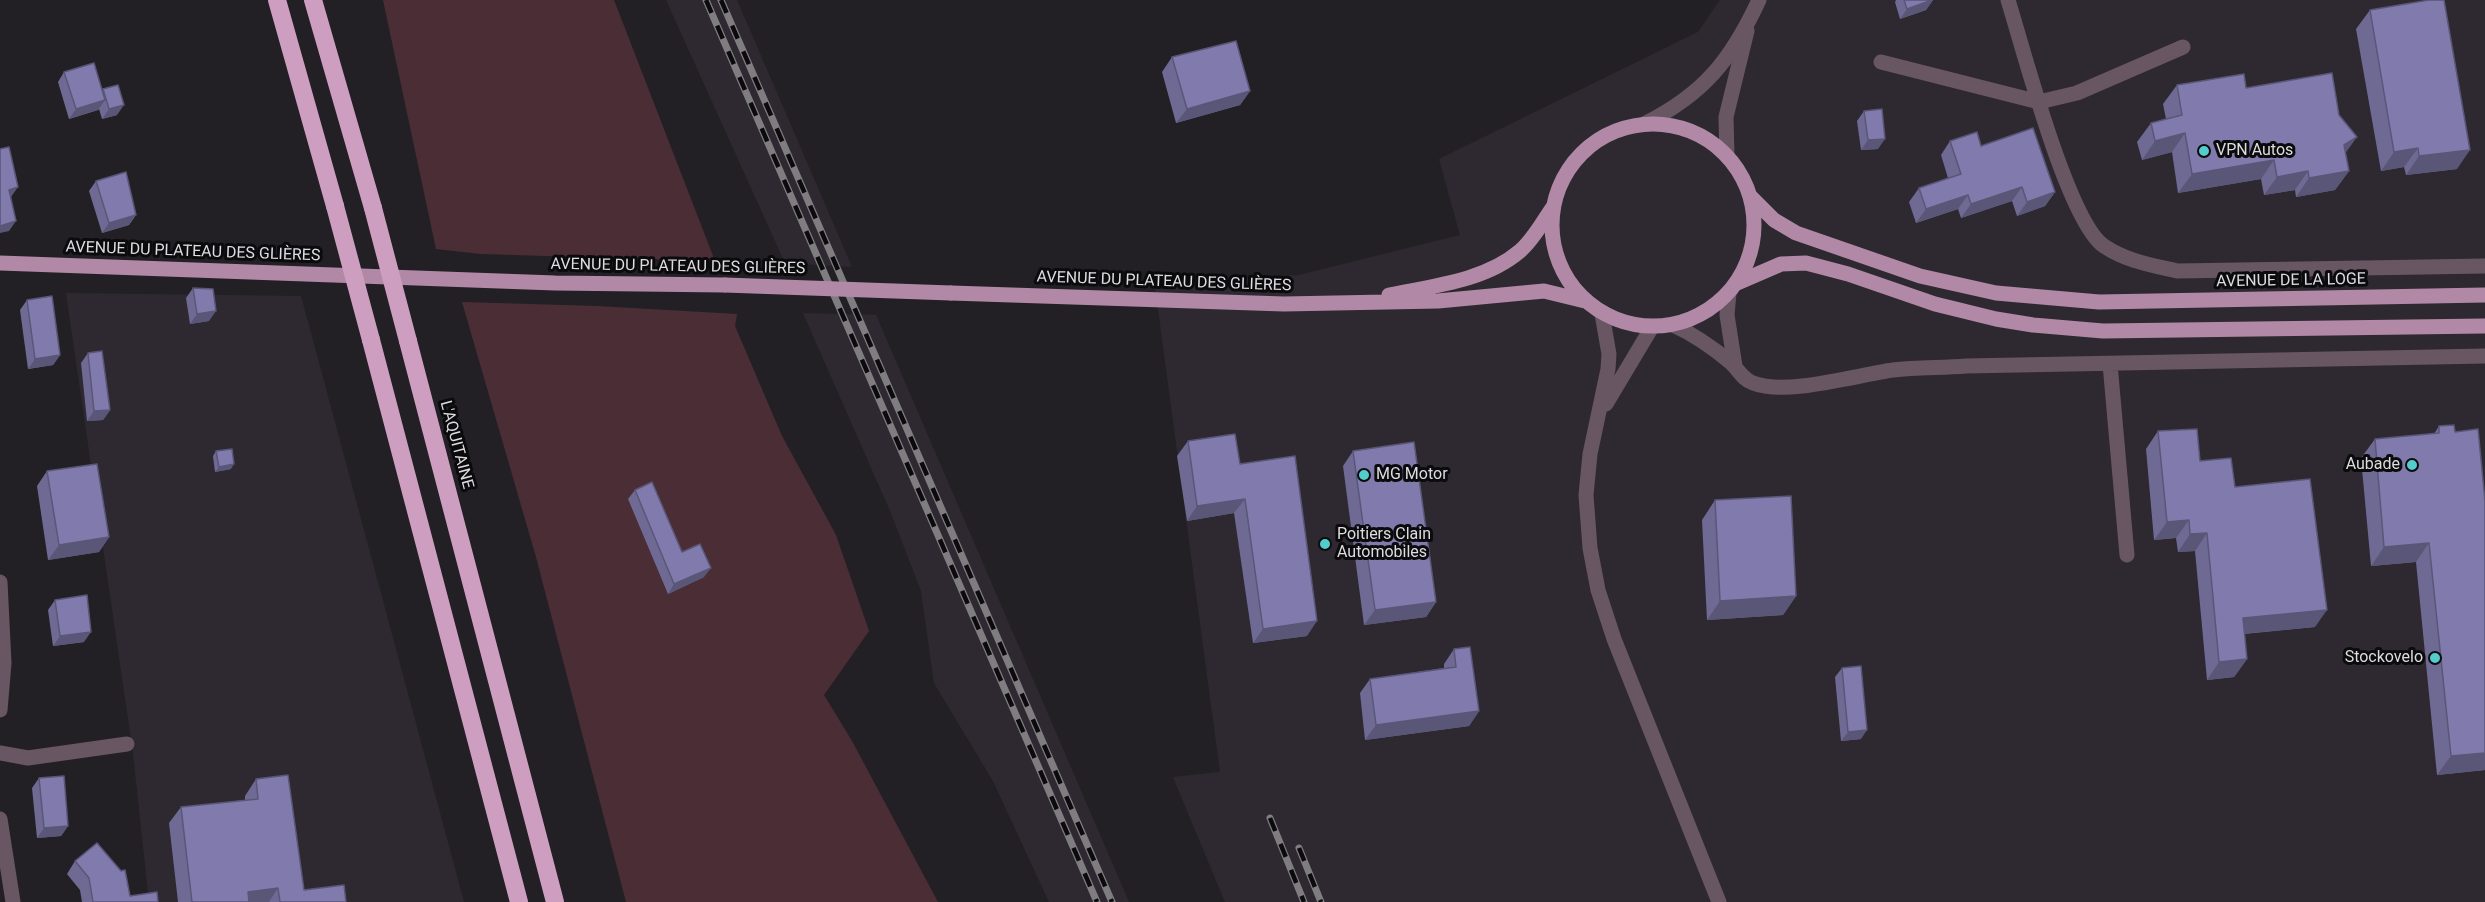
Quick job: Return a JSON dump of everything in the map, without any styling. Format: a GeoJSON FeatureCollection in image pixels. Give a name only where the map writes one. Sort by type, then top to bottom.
{"type":"FeatureCollection","features":[{"type":"Feature","properties":{"kind":"highway"},"geometry":{"type":"LineString","coordinates":[[277,0],[371,340],[519,902]]}},
{"type":"Feature","properties":{"kind":"highway","name":"L'AQUITAINE"},"geometry":{"type":"LineString","coordinates":[[313,0],[373,208],[555,902]]}},
{"type":"Feature","properties":{"kind":"main road"},"geometry":{"type":"LineString","coordinates":[[1733,288],[1750,255],[1755,226],[1751,197],[1741,175],[1727,156],[1710,141],[1690,130],[1667,125],[1644,124],[1619,130],[1595,142],[1582,154],[1561,182],[1553,207],[1552,241],[1563,274],[1585,301],[1602,314],[1626,324],[1652,327],[1673,326],[1704,314],[1733,288],[1781,264],[1806,263],[1848,274],[1935,304],[1996,319],[2103,331],[2485,326]]}},
{"type":"Feature","properties":{"kind":"main road","name":"AVENUE DE LA LOGE"},"geometry":{"type":"LineString","coordinates":[[1751,197],[1774,220],[1796,232],[1920,276],[1996,293],[2098,302],[2485,296]]}},
{"type":"Feature","properties":{"kind":"main road","name":"AVENUE DU PLATEAU DES GLIÈRES"},"geometry":{"type":"LineString","coordinates":[[1356,301],[1445,283],[1496,267],[1529,242],[1553,207]]}},
{"type":"Feature","properties":{"kind":"main road","name":"AVENUE DU PLATEAU DES GLIÈRES"},"geometry":{"type":"LineString","coordinates":[[0,263],[555,283],[725,285],[1253,303],[1438,302],[1544,291],[1585,301]]}},
{"type":"Feature","properties":{"kind":"street"},"geometry":{"type":"LineString","coordinates":[[1644,124],[1671,111],[1703,87],[1751,17],[1759,0]]}},
{"type":"Feature","properties":{"kind":"street"},"geometry":{"type":"LineString","coordinates":[[2008,0],[2038,102],[2080,217],[2102,245],[2133,261],[2177,272],[2485,266]]}},
{"type":"Feature","properties":{"kind":"street"},"geometry":{"type":"LineString","coordinates":[[1727,156],[1726,117],[1751,17]]}},
{"type":"Feature","properties":{"kind":"street"},"geometry":{"type":"LineString","coordinates":[[1881,63],[2038,102],[2077,93],[2183,47]]}},
{"type":"Feature","properties":{"kind":"street"},"geometry":{"type":"LineString","coordinates":[[1733,288],[1727,315],[1735,366]]}},
{"type":"Feature","properties":{"kind":"street"},"geometry":{"type":"LineString","coordinates":[[1602,314],[1609,354],[1599,417],[1590,454],[1586,495],[1590,548],[1598,590],[1614,639],[1719,902]]}},
{"type":"Feature","properties":{"kind":"street"},"geometry":{"type":"LineString","coordinates":[[1673,326],[1698,336],[1735,366],[1744,379],[1755,384],[1778,388],[1895,370],[2485,356]]}},
{"type":"Feature","properties":{"kind":"street"},"geometry":{"type":"LineString","coordinates":[[1599,417],[1652,327]]}},
{"type":"Feature","properties":{"kind":"street"},"geometry":{"type":"LineString","coordinates":[[2110,364],[2127,555]]}},
{"type":"Feature","properties":{"kind":"street"},"geometry":{"type":"LineString","coordinates":[[0,582],[4,663],[0,710]]}},
{"type":"Feature","properties":{"kind":"street"},"geometry":{"type":"LineString","coordinates":[[0,753],[28,758],[127,744]]}},
{"type":"Feature","properties":{"kind":"street"},"geometry":{"type":"LineString","coordinates":[[0,819],[13,902]]}},
{"type":"Feature","properties":{"kind":"shaded area"},"geometry":{"type":"Polygon","coordinates":[[[383,0],[614,0],[715,261],[481,254],[436,249],[383,0]]]}},
{"type":"Feature","properties":{"kind":"shaded area"},"geometry":{"type":"Polygon","coordinates":[[[666,0],[737,0],[852,267],[785,263],[666,0]]]}},
{"type":"Feature","properties":{"kind":"shaded area"},"geometry":{"type":"Polygon","coordinates":[[[1720,0],[2485,0],[2485,902],[1225,902],[1173,777],[1220,772],[1154,279],[1201,280],[1299,275],[1460,235],[1439,159],[1698,32],[1720,0]]]}},
{"type":"Feature","properties":{"kind":"shaded area"},"geometry":{"type":"Polygon","coordinates":[[[66,293],[301,296],[464,902],[149,902],[133,753],[66,293]]]}},
{"type":"Feature","properties":{"kind":"shaded area"},"geometry":{"type":"Polygon","coordinates":[[[462,302],[597,306],[737,314],[735,326],[782,436],[836,535],[869,631],[824,695],[852,741],[938,902],[626,902],[536,557],[462,302]]]}},
{"type":"Feature","properties":{"kind":"shaded area"},"geometry":{"type":"Polygon","coordinates":[[[803,313],[876,315],[1129,902],[1049,902],[993,781],[934,683],[921,591],[891,513],[803,313]]]}},
{"type":"Feature","properties":{"kind":"building"},"geometry":{"type":"Polygon","coordinates":[[[1904,0],[1932,0],[1907,9],[1904,0]]]}},
{"type":"Feature","properties":{"kind":"building"},"geometry":{"type":"Polygon","coordinates":[[[2429,0],[2444,0],[2470,150],[2419,156],[2418,148],[2394,152],[2370,10],[2429,0]]]}},
{"type":"Feature","properties":{"kind":"building"},"geometry":{"type":"Polygon","coordinates":[[[1236,41],[1250,91],[1187,109],[1172,57],[1236,41]]]}},
{"type":"Feature","properties":{"kind":"building"},"geometry":{"type":"Polygon","coordinates":[[[94,63],[105,100],[76,109],[64,72],[94,63]]]}},
{"type":"Feature","properties":{"kind":"building"},"geometry":{"type":"Polygon","coordinates":[[[2332,73],[2339,115],[2357,137],[2344,145],[2349,171],[2309,178],[2308,171],[2277,177],[2274,160],[2192,174],[2185,133],[2155,141],[2151,123],[2182,115],[2177,85],[2244,74],[2246,88],[2332,73]]]}},
{"type":"Feature","properties":{"kind":"building"},"geometry":{"type":"Polygon","coordinates":[[[118,85],[124,105],[109,109],[103,89],[118,85]]]}},
{"type":"Feature","properties":{"kind":"building"},"geometry":{"type":"Polygon","coordinates":[[[1882,109],[1885,139],[1868,140],[1864,111],[1882,109]]]}},
{"type":"Feature","properties":{"kind":"building"},"geometry":{"type":"Polygon","coordinates":[[[2033,128],[2055,192],[2027,202],[2022,187],[1971,204],[1968,195],[1926,209],[1919,188],[1961,174],[1950,141],[1977,132],[1981,146],[2033,128]]]}},
{"type":"Feature","properties":{"kind":"building"},"geometry":{"type":"Polygon","coordinates":[[[9,147],[18,187],[9,190],[16,221],[0,226],[0,149],[9,147]]]}},
{"type":"Feature","properties":{"kind":"building"},"geometry":{"type":"Polygon","coordinates":[[[126,172],[136,215],[109,223],[96,181],[126,172]]]}},
{"type":"Feature","properties":{"kind":"building"},"geometry":{"type":"Polygon","coordinates":[[[193,288],[213,289],[216,311],[197,314],[193,288]]]}},
{"type":"Feature","properties":{"kind":"building"},"geometry":{"type":"Polygon","coordinates":[[[52,296],[60,355],[35,359],[27,300],[52,296]]]}},
{"type":"Feature","properties":{"kind":"building"},"geometry":{"type":"Polygon","coordinates":[[[102,351],[110,410],[94,411],[88,353],[102,351]]]}},
{"type":"Feature","properties":{"kind":"building"},"geometry":{"type":"Polygon","coordinates":[[[2454,425],[2455,432],[2478,429],[2485,501],[2485,753],[2451,756],[2429,543],[2384,547],[2375,439],[2439,433],[2439,426],[2454,425]]]}},
{"type":"Feature","properties":{"kind":"building"},"geometry":{"type":"Polygon","coordinates":[[[2197,429],[2200,461],[2231,458],[2235,487],[2310,479],[2327,610],[2243,618],[2247,659],[2219,662],[2207,533],[2190,534],[2189,520],[2167,522],[2158,431],[2197,429]]]}},
{"type":"Feature","properties":{"kind":"building"},"geometry":{"type":"Polygon","coordinates":[[[1235,434],[1240,464],[1295,456],[1317,621],[1263,629],[1245,499],[1197,506],[1188,441],[1235,434]]]}},
{"type":"Feature","properties":{"kind":"building"},"geometry":{"type":"Polygon","coordinates":[[[1414,442],[1436,602],[1375,610],[1353,451],[1414,442]]]}},
{"type":"Feature","properties":{"kind":"building"},"geometry":{"type":"Polygon","coordinates":[[[232,449],[234,464],[219,467],[216,451],[232,449]]]}},
{"type":"Feature","properties":{"kind":"building"},"geometry":{"type":"Polygon","coordinates":[[[97,464],[109,537],[59,545],[47,471],[97,464]]]}},
{"type":"Feature","properties":{"kind":"building"},"geometry":{"type":"Polygon","coordinates":[[[652,482],[682,552],[700,544],[711,568],[674,584],[635,490],[652,482]]]}},
{"type":"Feature","properties":{"kind":"building"},"geometry":{"type":"Polygon","coordinates":[[[1791,496],[1796,596],[1720,601],[1715,500],[1791,496]]]}},
{"type":"Feature","properties":{"kind":"building"},"geometry":{"type":"Polygon","coordinates":[[[87,595],[91,632],[60,636],[55,600],[87,595]]]}},
{"type":"Feature","properties":{"kind":"building"},"geometry":{"type":"Polygon","coordinates":[[[1470,647],[1479,711],[1376,725],[1370,679],[1456,667],[1454,649],[1470,647]]]}},
{"type":"Feature","properties":{"kind":"building"},"geometry":{"type":"Polygon","coordinates":[[[1861,666],[1867,730],[1848,732],[1842,668],[1861,666]]]}},
{"type":"Feature","properties":{"kind":"building"},"geometry":{"type":"Polygon","coordinates":[[[288,775],[304,890],[344,885],[346,902],[280,902],[278,888],[248,892],[249,902],[192,902],[181,807],[258,799],[256,779],[288,775]]]}},
{"type":"Feature","properties":{"kind":"building"},"geometry":{"type":"Polygon","coordinates":[[[64,776],[68,826],[44,828],[39,778],[64,776]]]}},
{"type":"Feature","properties":{"kind":"building"},"geometry":{"type":"Polygon","coordinates":[[[97,843],[121,871],[125,870],[130,896],[157,892],[158,902],[93,902],[89,878],[75,861],[97,843]]]}},
{"type":"Feature","properties":{"kind":"railway"},"geometry":{"type":"LineString","coordinates":[[706,0],[1097,902]]}},
{"type":"Feature","properties":{"kind":"railway"},"geometry":{"type":"LineString","coordinates":[[721,0],[1112,902]]}},
{"type":"Feature","properties":{"kind":"railway"},"geometry":{"type":"LineString","coordinates":[[1270,818],[1304,902]]}},
{"type":"Feature","properties":{"kind":"railway"},"geometry":{"type":"LineString","coordinates":[[1299,848],[1321,902]]}},
{"type":"Feature","properties":{"kind":"place","name":"VPN Autos"},"geometry":{"type":"Point","coordinates":[2204,151]}},
{"type":"Feature","properties":{"kind":"place","name":"Aubade"},"geometry":{"type":"Point","coordinates":[2412,465]}},
{"type":"Feature","properties":{"kind":"place","name":"MG Motor"},"geometry":{"type":"Point","coordinates":[1364,475]}},
{"type":"Feature","properties":{"kind":"place","name":"Poitiers Clain Automobiles"},"geometry":{"type":"Point","coordinates":[1325,544]}},
{"type":"Feature","properties":{"kind":"place","name":"Stockovelo"},"geometry":{"type":"Point","coordinates":[2435,658]}}]}
